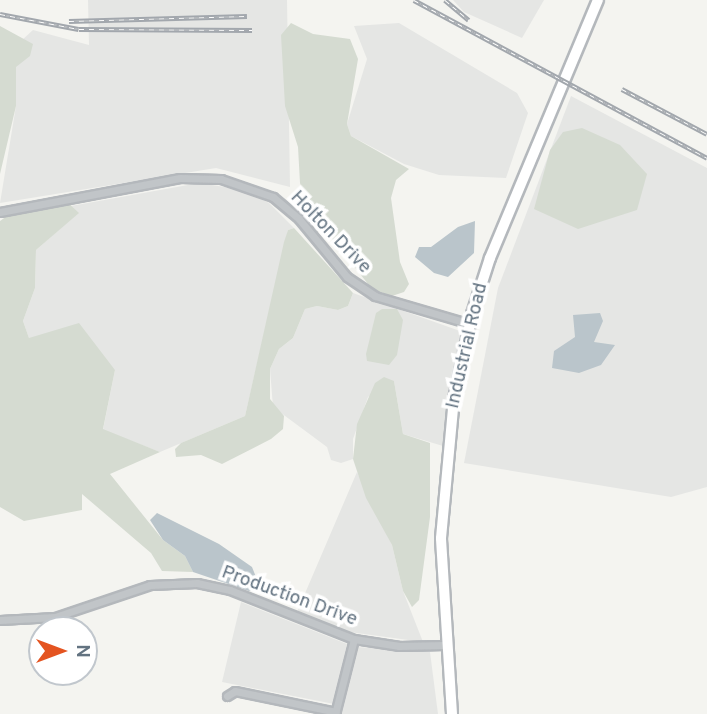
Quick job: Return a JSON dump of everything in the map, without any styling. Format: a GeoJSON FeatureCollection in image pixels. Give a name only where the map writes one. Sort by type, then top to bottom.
{"type":"FeatureCollection","features":[{"type":"Feature","properties":{"kind":"main road","name":"Industrial Road"},"geometry":{"type":"LineString","coordinates":[[452,714],[445,645],[442,499],[454,399],[470,324],[508,212],[597,0]]}},
{"type":"Feature","properties":{"kind":"street","name":"Holton Drive"},"geometry":{"type":"LineString","coordinates":[[0,212],[180,178],[230,181],[273,197],[365,290],[404,308],[470,324]]}},
{"type":"Feature","properties":{"kind":"street","name":"Production Drive"},"geometry":{"type":"LineString","coordinates":[[0,621],[55,617],[150,585],[197,583],[230,590],[354,639],[421,647],[445,645]]}},
{"type":"Feature","properties":{"kind":"street"},"geometry":{"type":"LineString","coordinates":[[227,696],[235,691],[336,713],[354,639]]}},
{"type":"Feature","properties":{"kind":"shaded area"},"geometry":{"type":"Polygon","coordinates":[[[88,0],[287,0],[290,187],[216,168],[0,203],[16,106],[10,51],[33,30],[89,45],[88,0]]]}},
{"type":"Feature","properties":{"kind":"shaded area"},"geometry":{"type":"Polygon","coordinates":[[[453,0],[544,0],[522,38],[464,12],[453,0]]]}},
{"type":"Feature","properties":{"kind":"shaded area"},"geometry":{"type":"Polygon","coordinates":[[[291,23],[313,34],[350,39],[358,59],[347,124],[351,136],[409,169],[396,180],[391,198],[400,262],[409,284],[404,292],[392,296],[372,289],[318,221],[305,198],[300,183],[298,147],[285,106],[281,35],[291,23]]]}},
{"type":"Feature","properties":{"kind":"shaded area"},"geometry":{"type":"Polygon","coordinates":[[[399,23],[517,93],[528,113],[506,178],[439,175],[404,164],[351,136],[347,124],[367,59],[354,26],[399,23]]]}},
{"type":"Feature","properties":{"kind":"shaded area"},"geometry":{"type":"Polygon","coordinates":[[[0,26],[33,44],[30,56],[16,67],[16,106],[0,174],[0,26]]]}},
{"type":"Feature","properties":{"kind":"shaded area"},"geometry":{"type":"Polygon","coordinates":[[[571,96],[707,168],[707,487],[671,497],[464,463],[498,288],[571,96]]]}},
{"type":"Feature","properties":{"kind":"shaded area"},"geometry":{"type":"Polygon","coordinates":[[[582,128],[620,145],[647,174],[637,210],[578,229],[534,209],[550,150],[563,132],[582,128]]]}},
{"type":"Feature","properties":{"kind":"shaded area"},"geometry":{"type":"Polygon","coordinates":[[[199,183],[244,190],[269,203],[294,228],[288,230],[245,416],[160,452],[103,430],[115,370],[29,338],[23,321],[35,288],[36,250],[78,213],[71,206],[199,183]]]}},
{"type":"Feature","properties":{"kind":"shaded area"},"geometry":{"type":"Polygon","coordinates":[[[65,200],[79,213],[36,250],[35,288],[23,321],[29,338],[79,323],[115,370],[103,429],[160,452],[110,474],[163,540],[185,556],[193,572],[162,571],[151,553],[82,494],[82,510],[24,521],[0,507],[0,221],[17,209],[65,200]]]}},
{"type":"Feature","properties":{"kind":"shaded area"},"geometry":{"type":"Polygon","coordinates":[[[475,221],[474,253],[448,277],[434,273],[415,257],[419,247],[431,247],[458,227],[475,221]]]}},
{"type":"Feature","properties":{"kind":"shaded area"},"geometry":{"type":"Polygon","coordinates":[[[294,228],[353,293],[348,306],[338,310],[317,306],[305,309],[293,338],[279,349],[270,369],[270,399],[284,416],[283,429],[271,439],[222,464],[201,455],[176,457],[175,449],[181,443],[245,416],[284,242],[288,230],[294,228]]]}},
{"type":"Feature","properties":{"kind":"shaded area"},"geometry":{"type":"Polygon","coordinates":[[[353,293],[460,331],[443,446],[403,434],[394,381],[368,397],[353,439],[353,459],[341,463],[331,460],[327,447],[273,407],[270,369],[279,349],[293,338],[305,309],[317,306],[338,310],[348,306],[353,293]]]}},
{"type":"Feature","properties":{"kind":"shaded area"},"geometry":{"type":"Polygon","coordinates":[[[382,309],[397,309],[403,320],[397,355],[389,365],[367,361],[366,354],[376,313],[382,309]]]}},
{"type":"Feature","properties":{"kind":"shaded area"},"geometry":{"type":"Polygon","coordinates":[[[600,313],[603,321],[594,342],[615,345],[601,365],[579,373],[552,368],[554,351],[575,337],[573,315],[600,313]]]}},
{"type":"Feature","properties":{"kind":"shaded area"},"geometry":{"type":"Polygon","coordinates":[[[384,377],[394,381],[403,434],[430,443],[430,517],[419,600],[412,607],[403,591],[392,545],[366,498],[353,459],[357,424],[375,383],[384,377]]]}},
{"type":"Feature","properties":{"kind":"shaded area"},"geometry":{"type":"Polygon","coordinates":[[[357,472],[392,545],[403,591],[423,642],[342,631],[297,612],[357,472]]]}},
{"type":"Feature","properties":{"kind":"shaded area"},"geometry":{"type":"Polygon","coordinates":[[[157,513],[219,544],[252,567],[260,587],[249,591],[193,572],[185,556],[163,540],[150,520],[157,513]]]}},
{"type":"Feature","properties":{"kind":"shaded area"},"geometry":{"type":"Polygon","coordinates":[[[241,602],[347,644],[334,704],[222,682],[241,602]]]}},
{"type":"Feature","properties":{"kind":"shaded area"},"geometry":{"type":"Polygon","coordinates":[[[356,647],[430,652],[438,714],[341,714],[356,647]]]}},
{"type":"Feature","properties":{"kind":"railway"},"geometry":{"type":"LineString","coordinates":[[414,0],[707,158]]}},
{"type":"Feature","properties":{"kind":"railway"},"geometry":{"type":"LineString","coordinates":[[445,0],[469,20]]}},
{"type":"Feature","properties":{"kind":"railway"},"geometry":{"type":"LineString","coordinates":[[0,14],[79,29],[252,30]]}},
{"type":"Feature","properties":{"kind":"railway"},"geometry":{"type":"LineString","coordinates":[[69,21],[247,16]]}},
{"type":"Feature","properties":{"kind":"railway"},"geometry":{"type":"LineString","coordinates":[[622,89],[707,134]]}}]}
